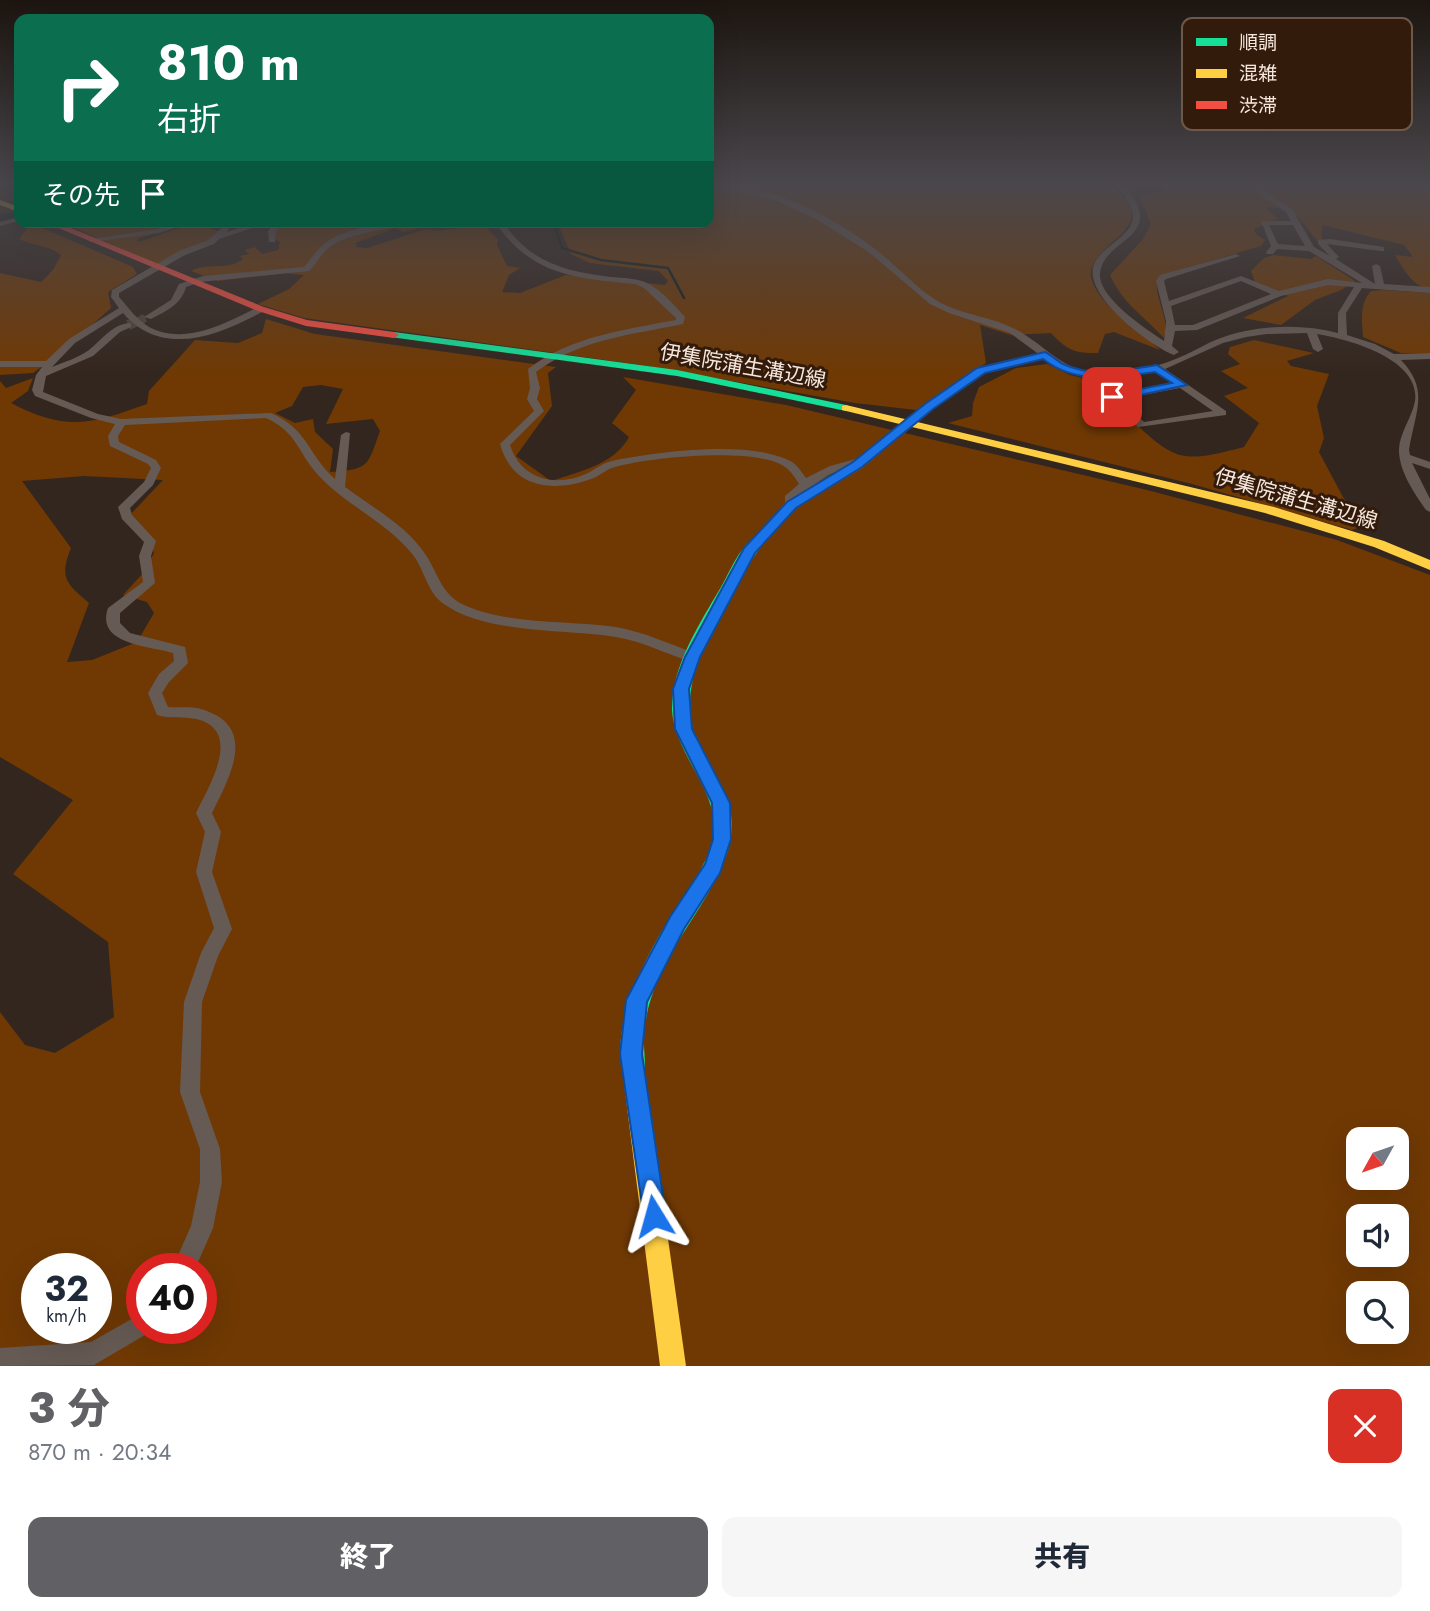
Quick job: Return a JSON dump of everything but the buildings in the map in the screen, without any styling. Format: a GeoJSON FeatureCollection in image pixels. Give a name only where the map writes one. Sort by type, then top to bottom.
{"type":"FeatureCollection","features":[{"type":"Feature","properties":{"kind":"main road","name":"伊集院蒲生溝辺線"},"geometry":{"type":"LineString","coordinates":[[107,247],[261,309],[336,328],[699,377],[811,399],[1281,513],[1379,544],[1430,565]]}},
{"type":"Feature","properties":{"kind":"main road"},"geometry":{"type":"LineString","coordinates":[[673,1366],[631,1054],[637,1000],[677,923],[713,867],[722,839],[721,803],[683,729],[681,689],[692,657],[749,551],[791,505],[863,460],[886,439],[981,370],[1045,355]]}},
{"type":"Feature","properties":{"kind":"street"},"geometry":{"type":"LineString","coordinates":[[198,247],[115,292],[115,297],[143,327],[170,335],[209,331],[261,309]]}},
{"type":"Feature","properties":{"kind":"street"},"geometry":{"type":"LineString","coordinates":[[206,247],[219,252]]}},
{"type":"Feature","properties":{"kind":"street"},"geometry":{"type":"LineString","coordinates":[[148,317],[165,309],[177,298],[182,286],[191,281],[203,277],[216,279],[306,269],[315,263],[326,247]]}},
{"type":"Feature","properties":{"kind":"street"},"geometry":{"type":"LineString","coordinates":[[519,247],[555,270],[637,282],[647,286],[681,317],[680,322],[578,344],[560,351],[531,371],[535,388],[532,399],[539,411],[505,444],[506,454],[520,473],[530,480],[551,484],[592,475],[617,463],[712,454],[755,455],[791,465],[804,483]]}},
{"type":"Feature","properties":{"kind":"street"},"geometry":{"type":"LineString","coordinates":[[867,247],[934,303],[1013,331],[1059,366],[1089,374],[1109,376],[1157,368],[1225,339],[1278,329],[1343,337],[1392,357],[1414,375],[1423,401],[1404,447],[1405,457],[1430,508]]}},
{"type":"Feature","properties":{"kind":"street"},"geometry":{"type":"LineString","coordinates":[[1114,247],[1107,253],[1096,276],[1100,288],[1111,303],[1183,359]]}},
{"type":"Feature","properties":{"kind":"street"},"geometry":{"type":"LineString","coordinates":[[1272,247],[1273,249],[1311,249],[1359,275]]}},
{"type":"Feature","properties":{"kind":"street"},"geometry":{"type":"LineString","coordinates":[[1325,247],[1327,251],[1360,271],[1364,285]]}},
{"type":"Feature","properties":{"kind":"street"},"geometry":{"type":"LineString","coordinates":[[1351,247],[1369,251],[1380,286]]}},
{"type":"Feature","properties":{"kind":"street"},"geometry":{"type":"LineString","coordinates":[[1362,247],[1381,249]]}},
{"type":"Feature","properties":{"kind":"street"},"geometry":{"type":"LineString","coordinates":[[1167,348],[1172,328],[1171,315],[1161,293],[1160,281],[1163,277],[1236,256]]}},
{"type":"Feature","properties":{"kind":"street"},"geometry":{"type":"LineString","coordinates":[[1223,259],[1244,265]]}},
{"type":"Feature","properties":{"kind":"street"},"geometry":{"type":"LineString","coordinates":[[1206,265],[1217,269]]}},
{"type":"Feature","properties":{"kind":"street"},"geometry":{"type":"LineString","coordinates":[[1229,273],[1278,294]]}},
{"type":"Feature","properties":{"kind":"street"},"geometry":{"type":"LineString","coordinates":[[1166,305],[1241,278]]}},
{"type":"Feature","properties":{"kind":"street"},"geometry":{"type":"LineString","coordinates":[[137,279],[150,284]]}},
{"type":"Feature","properties":{"kind":"street"},"geometry":{"type":"LineString","coordinates":[[1172,328],[1194,328],[1278,294],[1328,282],[1430,289]]}},
{"type":"Feature","properties":{"kind":"street"},"geometry":{"type":"LineString","coordinates":[[1343,337],[1342,313],[1364,285]]}},
{"type":"Feature","properties":{"kind":"street"},"geometry":{"type":"LineString","coordinates":[[125,308],[83,330],[47,364],[41,375],[37,390],[39,394],[95,416],[121,422],[267,415],[295,430],[323,474],[418,552],[445,599],[470,611],[526,623],[619,632],[692,657]]}},
{"type":"Feature","properties":{"kind":"street"},"geometry":{"type":"LineString","coordinates":[[41,375],[90,354],[117,330],[128,326]]}},
{"type":"Feature","properties":{"kind":"street"},"geometry":{"type":"LineString","coordinates":[[1311,331],[1318,349]]}},
{"type":"Feature","properties":{"kind":"street"},"geometry":{"type":"LineString","coordinates":[[1392,357],[1430,356]]}},
{"type":"Feature","properties":{"kind":"street"},"geometry":{"type":"LineString","coordinates":[[0,364],[47,364]]}},
{"type":"Feature","properties":{"kind":"street"},"geometry":{"type":"LineString","coordinates":[[1157,368],[1182,385],[1222,413],[1142,425],[1112,397],[1182,385]]}},
{"type":"Feature","properties":{"kind":"street"},"geometry":{"type":"LineString","coordinates":[[121,422],[113,436],[114,444],[152,462],[156,468],[149,483],[124,507],[126,516],[150,541],[145,555],[149,583],[113,611],[111,619],[118,634],[130,640],[180,650],[181,663],[164,678],[155,693],[162,711],[197,714],[215,721],[228,734],[230,753],[204,813],[213,832],[204,872],[223,929],[210,953],[193,1002],[190,1091],[210,1149],[211,1182],[202,1228],[190,1253]]}},
{"type":"Feature","properties":{"kind":"street"},"geometry":{"type":"LineString","coordinates":[[340,486],[346,435]]}},
{"type":"Feature","properties":{"kind":"street"},"geometry":{"type":"LineString","coordinates":[[1405,457],[1430,466]]}},
{"type":"Feature","properties":{"kind":"street"},"geometry":{"type":"LineString","coordinates":[[791,505],[791,496],[804,483],[834,467],[863,460]]}},
{"type":"Feature","properties":{"kind":"street"},"geometry":{"type":"LineString","coordinates":[[0,1360],[94,1353],[126,1334]]}},
{"type":"Feature","properties":{"kind":"shaded area"},"geometry":{"type":"Polygon","coordinates":[[[44,247],[86,247],[133,267],[137,274],[108,292],[111,308],[57,356],[33,373],[0,375],[0,273],[41,282],[53,270],[61,255],[44,247]]]}},
{"type":"Feature","properties":{"kind":"shaded area"},"geometry":{"type":"Polygon","coordinates":[[[117,247],[193,247],[156,264],[117,247]]]}},
{"type":"Feature","properties":{"kind":"shaded area"},"geometry":{"type":"Polygon","coordinates":[[[255,247],[262,254],[278,250],[279,247],[498,247],[507,266],[520,268],[509,275],[502,292],[520,293],[566,275],[665,285],[668,281],[659,271],[590,263],[571,254],[568,247],[1108,247],[1095,261],[1091,271],[1097,292],[1113,310],[1160,350],[1114,332],[1105,334],[1098,353],[1083,352],[1072,350],[1051,333],[1011,335],[980,325],[986,363],[916,410],[855,403],[648,366],[304,318],[258,304],[289,289],[304,275],[285,273],[218,281],[191,271],[237,263],[243,259],[240,256],[249,254],[245,250],[255,247]]]}},
{"type":"Feature","properties":{"kind":"shaded area"},"geometry":{"type":"Polygon","coordinates":[[[1136,247],[1258,247],[1169,273],[1157,281],[1165,323],[1164,338],[1127,301],[1110,275],[1136,247]]]}},
{"type":"Feature","properties":{"kind":"shaded area"},"geometry":{"type":"Polygon","coordinates":[[[1405,247],[1430,247],[1430,289],[1413,281],[1395,255],[1413,257],[1405,247]]]}},
{"type":"Feature","properties":{"kind":"shaded area"},"geometry":{"type":"Polygon","coordinates":[[[1273,255],[1311,259],[1316,256],[1355,281],[1341,290],[1315,300],[1281,325],[1243,318],[1288,296],[1255,282],[1251,271],[1264,258],[1273,255]]]}},
{"type":"Feature","properties":{"kind":"shaded area"},"geometry":{"type":"Polygon","coordinates":[[[1371,291],[1430,293],[1430,353],[1401,353],[1363,337],[1362,313],[1367,296],[1371,291]]]}},
{"type":"Feature","properties":{"kind":"shaded area"},"geometry":{"type":"Polygon","coordinates":[[[266,319],[315,334],[556,367],[548,373],[552,406],[516,456],[551,481],[595,466],[623,447],[629,437],[612,423],[636,390],[623,377],[786,405],[1147,490],[1337,540],[1430,575],[1430,1366],[0,1366],[0,1012],[25,1045],[55,1053],[114,1017],[108,942],[13,874],[73,800],[0,757],[0,381],[6,388],[33,378],[28,391],[11,403],[31,412],[64,421],[94,420],[147,404],[149,391],[195,340],[238,343],[262,333],[266,319]],[[321,385],[303,387],[292,406],[275,413],[295,423],[313,419],[315,432],[333,449],[330,472],[360,467],[369,459],[380,431],[373,419],[326,424],[343,389],[321,385]],[[84,476],[22,481],[71,548],[65,573],[70,585],[89,603],[67,662],[92,660],[137,642],[154,613],[147,602],[123,595],[144,572],[154,553],[146,537],[128,517],[163,480],[84,476]]]}},
{"type":"Feature","properties":{"kind":"shaded area"},"geometry":{"type":"Polygon","coordinates":[[[1254,340],[1314,353],[1287,361],[1291,366],[1329,374],[1317,406],[1324,438],[1319,452],[1343,497],[1363,526],[1352,530],[1192,484],[948,423],[972,416],[979,387],[1016,368],[1047,364],[1070,375],[1096,381],[1103,395],[1102,406],[1114,422],[1128,417],[1157,443],[1180,455],[1205,456],[1244,447],[1259,423],[1224,396],[1248,388],[1221,371],[1240,364],[1228,354],[1230,347],[1254,340]]]}},
{"type":"Feature","properties":{"kind":"waterway"},"geometry":{"type":"LineString","coordinates":[[562,247],[601,260],[668,268],[684,298]]}},
{"type":"Feature","properties":{"kind":"tunnel"},"geometry":{"type":"LineString","coordinates":[[128,325],[148,317]]}},
{"type":"Feature","properties":{"kind":"traffic: fast"},"geometry":{"type":"LineString","coordinates":[[394,335],[677,373],[846,408]]}},
{"type":"Feature","properties":{"kind":"traffic: fast"},"geometry":{"type":"LineString","coordinates":[[634,1076],[633,1034],[641,995],[657,959],[713,865],[721,843],[723,827],[718,799],[684,731],[680,710],[683,687],[690,663],[712,614],[749,551],[758,541]]}},
{"type":"Feature","properties":{"kind":"traffic: slow"},"geometry":{"type":"LineString","coordinates":[[846,408],[1269,510],[1379,544],[1430,565]]}},
{"type":"Feature","properties":{"kind":"traffic: slow"},"geometry":{"type":"LineString","coordinates":[[634,1076],[673,1366]]}},
{"type":"Feature","properties":{"kind":"traffic: jam"},"geometry":{"type":"LineString","coordinates":[[109,247],[261,309],[306,323],[394,335]]}},
{"type":"Feature","properties":{"kind":"traffic: jam"},"geometry":{"type":"LineString","coordinates":[[758,541],[791,505],[858,465],[929,407],[981,370],[1045,355]]}},
{"type":"Feature","properties":{"kind":"route"},"geometry":{"type":"LineString","coordinates":[[654,1216],[631,1054],[637,1000],[677,923],[713,867],[722,839],[721,803],[683,729],[681,689],[692,657],[749,551],[791,505],[858,465],[886,439],[981,370],[1045,355],[1059,366],[1089,374],[1109,376],[1157,368],[1182,385],[1112,397]]}}]}
